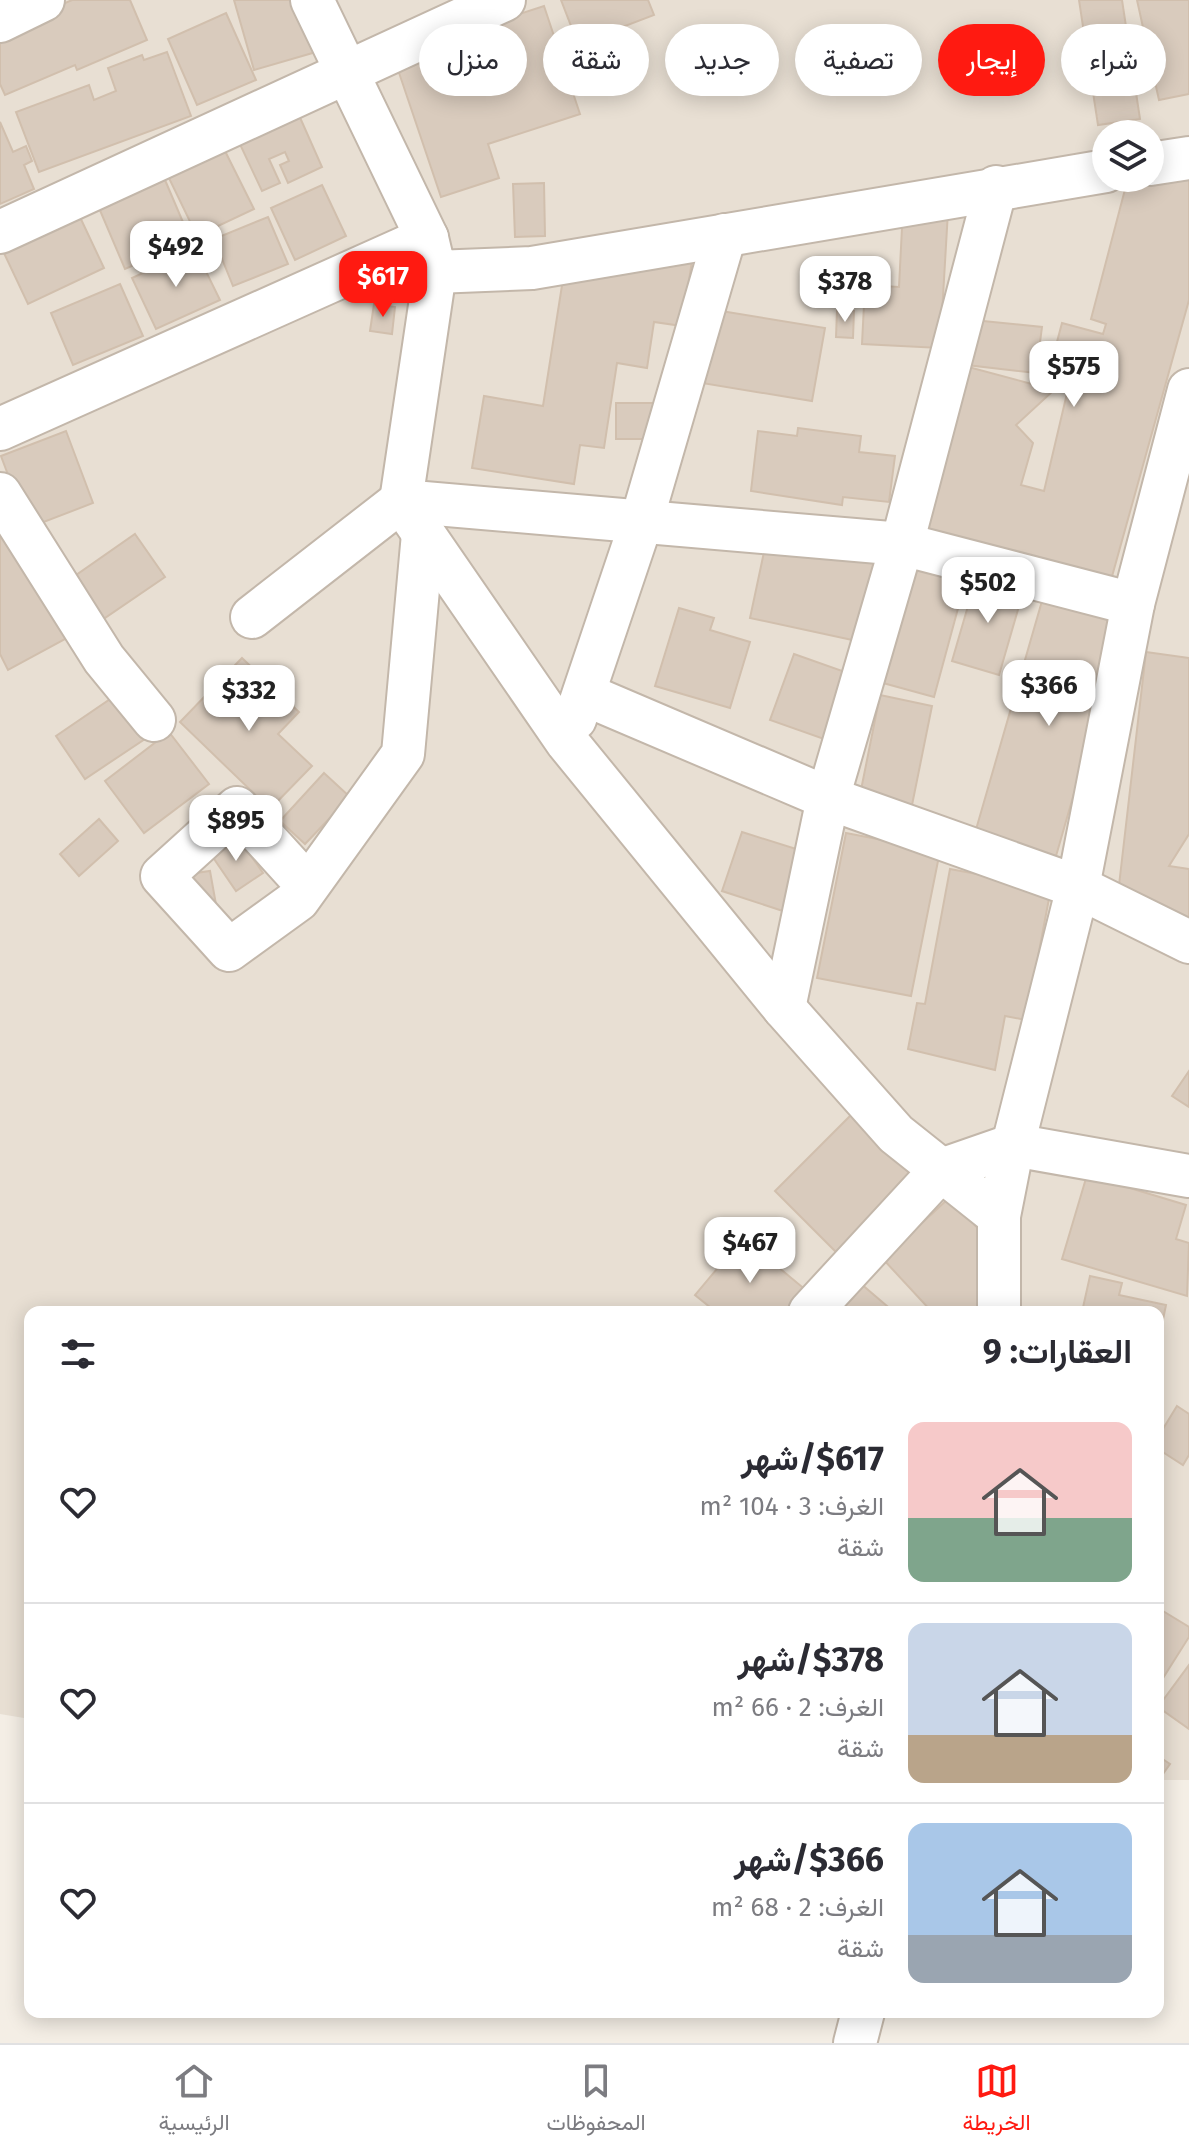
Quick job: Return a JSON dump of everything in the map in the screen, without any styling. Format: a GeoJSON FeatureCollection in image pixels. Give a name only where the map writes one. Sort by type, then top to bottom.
{"type":"FeatureCollection","features":[{"type":"Feature","properties":{"kind":"street"},"geometry":{"type":"LineString","coordinates":[[0,21],[43,0]]}},
{"type":"Feature","properties":{"kind":"street"},"geometry":{"type":"LineString","coordinates":[[308,886],[403,754],[412,518],[431,255],[312,0]]}},
{"type":"Feature","properties":{"kind":"street"},"geometry":{"type":"LineString","coordinates":[[0,232],[504,0]]}},
{"type":"Feature","properties":{"kind":"street"},"geometry":{"type":"LineString","coordinates":[[1164,162],[1189,158]]}},
{"type":"Feature","properties":{"kind":"street"},"geometry":{"type":"LineString","coordinates":[[0,429],[431,255],[532,268],[1092,173]]}},
{"type":"Feature","properties":{"kind":"street"},"geometry":{"type":"LineString","coordinates":[[784,1008],[828,798],[902,544],[996,187]]}},
{"type":"Feature","properties":{"kind":"street"},"geometry":{"type":"LineString","coordinates":[[567,742],[641,523],[725,235]]}},
{"type":"Feature","properties":{"kind":"street"},"geometry":{"type":"LineString","coordinates":[[999,1306],[999,1216],[1013,1145],[1078,887],[1133,604],[1189,390]]}},
{"type":"Feature","properties":{"kind":"street"},"geometry":{"type":"LineString","coordinates":[[0,494],[104,659],[154,720]]}},
{"type":"Feature","properties":{"kind":"street"},"geometry":{"type":"LineString","coordinates":[[412,518],[567,742],[784,1008],[896,1134],[999,1216]]}},
{"type":"Feature","properties":{"kind":"street"},"geometry":{"type":"LineString","coordinates":[[252,617],[412,518],[641,523],[902,544],[1133,604]]}},
{"type":"Feature","properties":{"kind":"street"},"geometry":{"type":"LineString","coordinates":[[584,694],[828,798],[1078,887],[1189,942]]}},
{"type":"Feature","properties":{"kind":"street"},"geometry":{"type":"LineString","coordinates":[[816,1306],[941,1170],[1013,1145],[1189,1176]]}},
{"type":"Feature","properties":{"kind":"street"},"geometry":{"type":"LineString","coordinates":[[855,2043],[861,2018]]}},
{"type":"Feature","properties":{"kind":"shaded area"},"geometry":{"type":"Polygon","coordinates":[[[0,0],[1189,0],[1189,1780],[1164,1780],[1164,1306],[24,1306],[24,1718],[0,1714],[0,0]]]}},
{"type":"Feature","properties":{"kind":"building"},"geometry":{"type":"Polygon","coordinates":[[[72,0],[130,0],[147,40],[77,70],[75,65],[5,95],[0,84],[0,31],[72,0]]]}},
{"type":"Feature","properties":{"kind":"building"},"geometry":{"type":"Polygon","coordinates":[[[234,0],[301,0],[316,52],[254,70],[234,0]]]}},
{"type":"Feature","properties":{"kind":"building"},"geometry":{"type":"Polygon","coordinates":[[[561,0],[648,0],[654,15],[630,24],[570,24],[561,0]]]}},
{"type":"Feature","properties":{"kind":"building"},"geometry":{"type":"Polygon","coordinates":[[[1079,0],[1122,0],[1126,24],[1083,24],[1079,0]]]}},
{"type":"Feature","properties":{"kind":"building"},"geometry":{"type":"Polygon","coordinates":[[[1137,0],[1189,0],[1189,94],[1159,100],[1158,96],[1166,96],[1166,24],[1142,24],[1137,0]]]}},
{"type":"Feature","properties":{"kind":"building"},"geometry":{"type":"Polygon","coordinates":[[[544,6],[550,24],[543,24],[543,96],[574,96],[580,114],[488,144],[499,178],[441,197],[393,55],[419,47],[419,96],[527,96],[527,24],[489,24],[544,6]]]}},
{"type":"Feature","properties":{"kind":"building"},"geometry":{"type":"Polygon","coordinates":[[[226,13],[256,80],[197,105],[168,39],[226,13]]]}},
{"type":"Feature","properties":{"kind":"building"},"geometry":{"type":"Polygon","coordinates":[[[167,52],[191,116],[39,172],[16,112],[89,85],[94,100],[116,91],[108,68],[142,55],[144,60],[167,52]]]}},
{"type":"Feature","properties":{"kind":"building"},"geometry":{"type":"Polygon","coordinates":[[[1094,96],[1137,96],[1140,119],[1097,120],[1094,96]]]}},
{"type":"Feature","properties":{"kind":"building"},"geometry":{"type":"Polygon","coordinates":[[[298,113],[322,167],[288,183],[280,165],[289,161],[285,152],[269,159],[280,183],[262,191],[238,140],[298,113]]]}},
{"type":"Feature","properties":{"kind":"building"},"geometry":{"type":"Polygon","coordinates":[[[0,122],[13,152],[26,146],[32,161],[24,165],[34,189],[0,204],[0,122]]]}},
{"type":"Feature","properties":{"kind":"building"},"geometry":{"type":"Polygon","coordinates":[[[223,147],[254,209],[197,236],[167,174],[223,147]]]}},
{"type":"Feature","properties":{"kind":"building"},"geometry":{"type":"Polygon","coordinates":[[[1164,174],[1189,180],[1189,300],[1111,580],[919,539],[961,365],[1054,390],[1016,425],[1033,443],[1021,485],[1044,491],[1068,389],[1046,383],[1062,323],[1103,334],[1106,324],[1091,319],[1124,192],[1164,192],[1164,174]]]}},
{"type":"Feature","properties":{"kind":"building"},"geometry":{"type":"Polygon","coordinates":[[[165,180],[191,241],[125,269],[99,208],[165,180]]]}},
{"type":"Feature","properties":{"kind":"building"},"geometry":{"type":"Polygon","coordinates":[[[544,183],[545,236],[515,237],[513,184],[544,183]]]}},
{"type":"Feature","properties":{"kind":"building"},"geometry":{"type":"Polygon","coordinates":[[[322,185],[346,236],[295,260],[271,208],[322,185]]]}},
{"type":"Feature","properties":{"kind":"building"},"geometry":{"type":"Polygon","coordinates":[[[903,208],[948,211],[940,348],[862,344],[865,285],[899,287],[903,208]]]}},
{"type":"Feature","properties":{"kind":"building"},"geometry":{"type":"Polygon","coordinates":[[[79,215],[104,268],[28,304],[3,251],[79,215]]]}},
{"type":"Feature","properties":{"kind":"building"},"geometry":{"type":"Polygon","coordinates":[[[268,217],[288,264],[233,286],[214,239],[268,217]]]}},
{"type":"Feature","properties":{"kind":"building"},"geometry":{"type":"Polygon","coordinates":[[[195,249],[220,300],[156,329],[132,278],[195,249]]]}},
{"type":"Feature","properties":{"kind":"building"},"geometry":{"type":"Polygon","coordinates":[[[566,260],[692,261],[682,326],[654,322],[647,368],[617,363],[604,448],[580,445],[574,484],[472,468],[484,396],[543,406],[566,260]]]}},
{"type":"Feature","properties":{"kind":"building"},"geometry":{"type":"Polygon","coordinates":[[[120,284],[143,336],[73,365],[51,313],[120,284]]]}},
{"type":"Feature","properties":{"kind":"building"},"geometry":{"type":"Polygon","coordinates":[[[374,304],[395,307],[392,334],[370,331],[374,304]]]}},
{"type":"Feature","properties":{"kind":"building"},"geometry":{"type":"Polygon","coordinates":[[[715,310],[825,328],[812,401],[702,383],[715,310]]]}},
{"type":"Feature","properties":{"kind":"building"},"geometry":{"type":"Polygon","coordinates":[[[837,310],[854,311],[853,338],[836,337],[837,310]]]}},
{"type":"Feature","properties":{"kind":"building"},"geometry":{"type":"Polygon","coordinates":[[[973,320],[1042,327],[1036,373],[967,365],[973,320]]]}},
{"type":"Feature","properties":{"kind":"building"},"geometry":{"type":"Polygon","coordinates":[[[616,403],[654,403],[654,439],[616,439],[616,403]]]}},
{"type":"Feature","properties":{"kind":"building"},"geometry":{"type":"Polygon","coordinates":[[[798,428],[861,436],[859,452],[895,456],[889,502],[843,497],[842,505],[751,491],[758,431],[797,436],[798,428]]]}},
{"type":"Feature","properties":{"kind":"building"},"geometry":{"type":"Polygon","coordinates":[[[66,431],[93,503],[28,528],[1,456],[66,431]]]}},
{"type":"Feature","properties":{"kind":"building"},"geometry":{"type":"Polygon","coordinates":[[[0,525],[80,631],[8,670],[0,654],[0,525]]]}},
{"type":"Feature","properties":{"kind":"building"},"geometry":{"type":"Polygon","coordinates":[[[135,534],[165,577],[99,622],[69,580],[135,534]]]}},
{"type":"Feature","properties":{"kind":"building"},"geometry":{"type":"Polygon","coordinates":[[[767,538],[875,562],[857,641],[750,618],[767,538]]]}},
{"type":"Feature","properties":{"kind":"building"},"geometry":{"type":"Polygon","coordinates":[[[914,565],[966,579],[934,697],[883,683],[914,565]]]}},
{"type":"Feature","properties":{"kind":"building"},"geometry":{"type":"Polygon","coordinates":[[[977,575],[1024,589],[999,675],[952,661],[977,575]]]}},
{"type":"Feature","properties":{"kind":"building"},"geometry":{"type":"Polygon","coordinates":[[[1042,601],[1123,623],[1056,856],[975,833],[1042,601]]]}},
{"type":"Feature","properties":{"kind":"building"},"geometry":{"type":"Polygon","coordinates":[[[679,608],[714,618],[710,630],[750,642],[730,708],[655,686],[679,608]]]}},
{"type":"Feature","properties":{"kind":"building"},"geometry":{"type":"Polygon","coordinates":[[[1146,652],[1189,658],[1189,834],[1169,866],[1189,869],[1189,921],[1118,894],[1146,652]]]}},
{"type":"Feature","properties":{"kind":"building"},"geometry":{"type":"Polygon","coordinates":[[[794,654],[848,673],[824,739],[770,720],[794,654]]]}},
{"type":"Feature","properties":{"kind":"building"},"geometry":{"type":"Polygon","coordinates":[[[242,658],[299,712],[278,734],[312,766],[270,809],[180,722],[242,658]]]}},
{"type":"Feature","properties":{"kind":"building"},"geometry":{"type":"Polygon","coordinates":[[[125,689],[154,733],[85,779],[56,736],[125,689]]]}},
{"type":"Feature","properties":{"kind":"building"},"geometry":{"type":"Polygon","coordinates":[[[880,695],[932,706],[911,810],[859,800],[880,695]]]}},
{"type":"Feature","properties":{"kind":"building"},"geometry":{"type":"Polygon","coordinates":[[[169,732],[209,784],[144,833],[105,781],[169,732]]]}},
{"type":"Feature","properties":{"kind":"building"},"geometry":{"type":"Polygon","coordinates":[[[324,773],[350,797],[305,844],[280,821],[324,773]]]}},
{"type":"Feature","properties":{"kind":"building"},"geometry":{"type":"Polygon","coordinates":[[[99,819],[118,841],[79,876],[60,854],[99,819]]]}},
{"type":"Feature","properties":{"kind":"building"},"geometry":{"type":"Polygon","coordinates":[[[742,832],[815,855],[795,915],[722,891],[742,832]]]}},
{"type":"Feature","properties":{"kind":"building"},"geometry":{"type":"Polygon","coordinates":[[[846,833],[940,851],[911,996],[817,978],[846,833]]]}},
{"type":"Feature","properties":{"kind":"building"},"geometry":{"type":"Polygon","coordinates":[[[236,834],[263,873],[236,891],[210,853],[236,834]]]}},
{"type":"Feature","properties":{"kind":"building"},"geometry":{"type":"Polygon","coordinates":[[[950,869],[1051,888],[1026,1020],[1005,1016],[995,1070],[908,1049],[917,1003],[925,1004],[950,869]]]}},
{"type":"Feature","properties":{"kind":"building"},"geometry":{"type":"Polygon","coordinates":[[[210,871],[217,910],[182,875],[210,871]]]}},
{"type":"Feature","properties":{"kind":"building"},"geometry":{"type":"Polygon","coordinates":[[[1189,1071],[1189,1107],[1172,1096],[1189,1071]]]}},
{"type":"Feature","properties":{"kind":"building"},"geometry":{"type":"Polygon","coordinates":[[[855,1111],[916,1172],[836,1252],[775,1191],[855,1111]]]}},
{"type":"Feature","properties":{"kind":"building"},"geometry":{"type":"Polygon","coordinates":[[[1087,1175],[1186,1205],[1176,1239],[1189,1243],[1187,1296],[1062,1259],[1087,1175]]]}},
{"type":"Feature","properties":{"kind":"building"},"geometry":{"type":"Polygon","coordinates":[[[949,1198],[1007,1259],[978,1285],[994,1303],[991,1306],[926,1306],[883,1259],[949,1198]]]}},
{"type":"Feature","properties":{"kind":"building"},"geometry":{"type":"Polygon","coordinates":[[[743,1238],[807,1291],[794,1306],[709,1306],[695,1295],[743,1238]]]}},
{"type":"Feature","properties":{"kind":"building"},"geometry":{"type":"Polygon","coordinates":[[[1090,1276],[1122,1283],[1119,1295],[1166,1305],[1164,1315],[1164,1306],[1083,1306],[1090,1276]]]}},
{"type":"Feature","properties":{"kind":"building"},"geometry":{"type":"Polygon","coordinates":[[[860,1283],[887,1306],[840,1306],[860,1283]]]}},
{"type":"Feature","properties":{"kind":"building"},"geometry":{"type":"Polygon","coordinates":[[[1177,1406],[1189,1414],[1189,1455],[1183,1465],[1164,1453],[1164,1427],[1177,1406]]]}},
{"type":"Feature","properties":{"kind":"building"},"geometry":{"type":"Polygon","coordinates":[[[1164,1612],[1189,1627],[1189,1637],[1164,1677],[1164,1612]]]}},
{"type":"Feature","properties":{"kind":"building"},"geometry":{"type":"Polygon","coordinates":[[[1189,1665],[1189,1729],[1164,1711],[1164,1699],[1189,1665]]]}}]}
